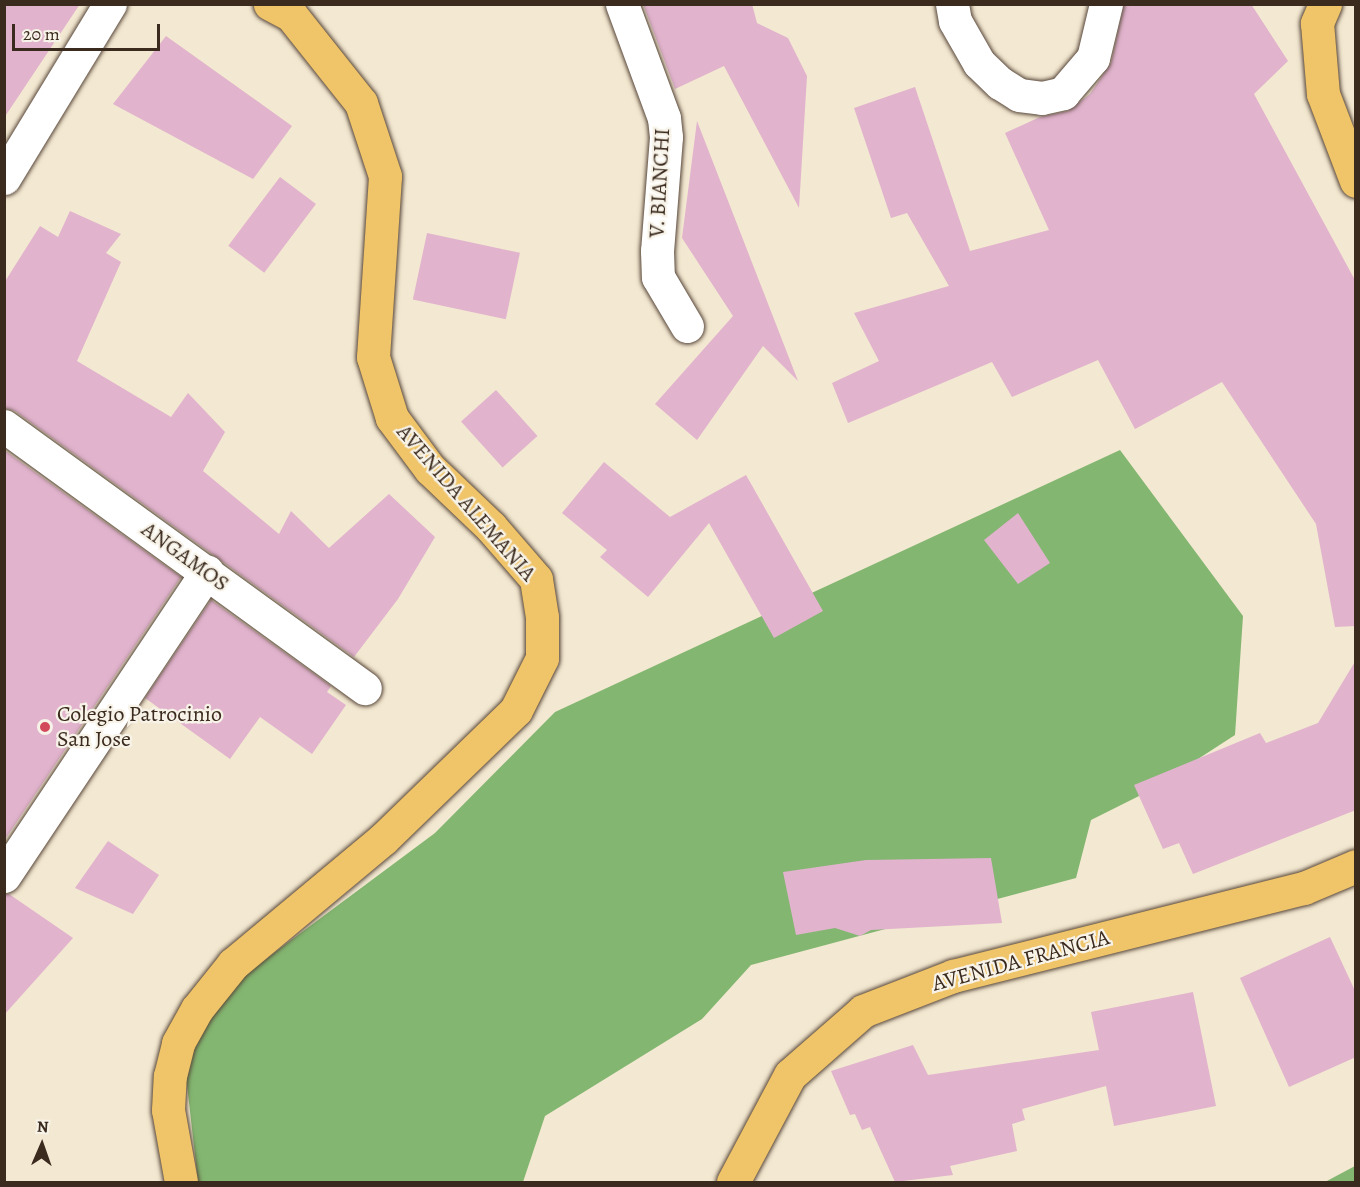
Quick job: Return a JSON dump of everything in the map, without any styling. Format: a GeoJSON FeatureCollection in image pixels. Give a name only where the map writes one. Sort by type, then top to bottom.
{"type":"FeatureCollection","features":[{"type":"Feature","properties":{"kind":"main road","name":"AVENIDA ALEMANIA"},"geometry":{"type":"LineString","coordinates":[[181,1182],[168,1110],[170,1076],[178,1043],[197,1009],[233,964],[383,839],[516,710],[542,658],[542,617],[536,579],[490,527],[430,470],[392,418],[373,357],[385,176],[361,103],[291,15],[270,4]]}},
{"type":"Feature","properties":{"kind":"main road"},"geometry":{"type":"LineString","coordinates":[[1325,4],[1317,23],[1323,94],[1356,181]]}},
{"type":"Feature","properties":{"kind":"main road","name":"AVENIDA FRANCIA"},"geometry":{"type":"LineString","coordinates":[[733,1182],[790,1075],[863,1011],[953,976],[1304,888],[1356,866]]}},
{"type":"Feature","properties":{"kind":"street"},"geometry":{"type":"LineString","coordinates":[[4,178],[110,4]]}},
{"type":"Feature","properties":{"kind":"street","name":"V. BIANCHI"},"geometry":{"type":"LineString","coordinates":[[622,4],[664,118],[666,137],[657,251],[658,277],[687,327]]}},
{"type":"Feature","properties":{"kind":"street"},"geometry":{"type":"LineString","coordinates":[[952,4],[955,21],[979,63],[1000,83],[1020,95],[1042,98],[1063,93],[1093,58],[1106,4]]}},
{"type":"Feature","properties":{"kind":"street","name":"ANGAMOS"},"geometry":{"type":"LineString","coordinates":[[4,426],[364,688]]}},
{"type":"Feature","properties":{"kind":"street"},"geometry":{"type":"LineString","coordinates":[[4,876],[207,572]]}},
{"type":"Feature","properties":{"kind":"green space"},"geometry":{"type":"Polygon","coordinates":[[[1120,450],[1243,616],[1235,735],[1147,792],[1091,820],[1076,878],[751,965],[702,1019],[545,1116],[523,1182],[198,1182],[180,1023],[435,833],[555,712],[1120,450]]]}},
{"type":"Feature","properties":{"kind":"green space"},"geometry":{"type":"Polygon","coordinates":[[[1355,1166],[1355,1182],[1325,1182],[1355,1166]]]}},
{"type":"Feature","properties":{"kind":"building"},"geometry":{"type":"Polygon","coordinates":[[[4,4],[80,4],[4,118],[4,4]]]}},
{"type":"Feature","properties":{"kind":"building"},"geometry":{"type":"Polygon","coordinates":[[[643,4],[752,4],[757,23],[788,38],[807,76],[799,208],[724,66],[675,89],[643,4]]]}},
{"type":"Feature","properties":{"kind":"building"},"geometry":{"type":"Polygon","coordinates":[[[1124,4],[1251,4],[1288,61],[1254,94],[1356,282],[1356,626],[1335,627],[1316,524],[1222,382],[1135,429],[1098,360],[1012,397],[992,362],[848,423],[832,383],[879,361],[854,313],[949,286],[907,213],[891,218],[854,108],[915,87],[970,251],[1049,230],[1005,133],[1040,117],[1068,111],[1090,94],[1111,63],[1124,4]]]}},
{"type":"Feature","properties":{"kind":"building"},"geometry":{"type":"Polygon","coordinates":[[[166,36],[292,126],[253,179],[113,104],[166,36]]]}},
{"type":"Feature","properties":{"kind":"building"},"geometry":{"type":"Polygon","coordinates":[[[697,121],[798,381],[763,346],[697,440],[655,404],[733,316],[682,238],[697,121]]]}},
{"type":"Feature","properties":{"kind":"building"},"geometry":{"type":"Polygon","coordinates":[[[280,177],[316,204],[264,273],[228,246],[280,177]]]}},
{"type":"Feature","properties":{"kind":"building"},"geometry":{"type":"Polygon","coordinates":[[[70,211],[121,234],[106,253],[121,262],[77,361],[171,417],[188,393],[225,432],[203,471],[279,534],[291,511],[329,548],[389,494],[435,537],[398,599],[354,657],[15,411],[4,408],[4,283],[40,226],[58,237],[70,211]]]}},
{"type":"Feature","properties":{"kind":"building"},"geometry":{"type":"Polygon","coordinates":[[[427,233],[520,253],[506,319],[413,300],[427,233]]]}},
{"type":"Feature","properties":{"kind":"building"},"geometry":{"type":"Polygon","coordinates":[[[496,390],[537,436],[503,468],[461,421],[496,390]]]}},
{"type":"Feature","properties":{"kind":"building","name":"Colegio Patrocinio San Jose"},"geometry":{"type":"Polygon","coordinates":[[[4,450],[181,577],[4,841],[4,450]]]}},
{"type":"Feature","properties":{"kind":"building"},"geometry":{"type":"Polygon","coordinates":[[[604,462],[670,517],[746,475],[823,611],[774,638],[709,523],[648,597],[600,557],[607,550],[562,513],[604,462]]]}},
{"type":"Feature","properties":{"kind":"building"},"geometry":{"type":"Polygon","coordinates":[[[1018,513],[1050,563],[1018,584],[984,540],[1018,513]]]}},
{"type":"Feature","properties":{"kind":"building"},"geometry":{"type":"Polygon","coordinates":[[[211,600],[331,686],[327,692],[346,705],[312,754],[260,717],[230,759],[145,698],[211,600]]]}},
{"type":"Feature","properties":{"kind":"building"},"geometry":{"type":"Polygon","coordinates":[[[1356,660],[1356,810],[1193,874],[1179,843],[1163,849],[1134,785],[1260,733],[1266,743],[1318,723],[1356,660]]]}},
{"type":"Feature","properties":{"kind":"building"},"geometry":{"type":"Polygon","coordinates":[[[108,841],[159,875],[133,914],[75,888],[108,841]]]}},
{"type":"Feature","properties":{"kind":"building"},"geometry":{"type":"Polygon","coordinates":[[[991,858],[1002,923],[871,930],[860,936],[835,928],[796,935],[783,872],[866,860],[991,858]]]}},
{"type":"Feature","properties":{"kind":"building"},"geometry":{"type":"Polygon","coordinates":[[[4,894],[9,894],[73,938],[4,1015],[4,894]]]}},
{"type":"Feature","properties":{"kind":"building"},"geometry":{"type":"Polygon","coordinates":[[[1330,937],[1356,993],[1356,1057],[1289,1087],[1240,978],[1330,937]]]}},
{"type":"Feature","properties":{"kind":"building"},"geometry":{"type":"Polygon","coordinates":[[[1193,992],[1216,1106],[1114,1126],[1106,1086],[1022,1109],[1025,1120],[1012,1124],[1017,1151],[950,1166],[953,1175],[895,1182],[870,1127],[862,1130],[855,1114],[850,1115],[831,1071],[913,1045],[928,1075],[1099,1050],[1091,1012],[1193,992]]]}},
{"type":"Feature","properties":{"kind":"place","name":"Colegio Patrocinio San Jose"},"geometry":{"type":"Point","coordinates":[45,727]}}]}
